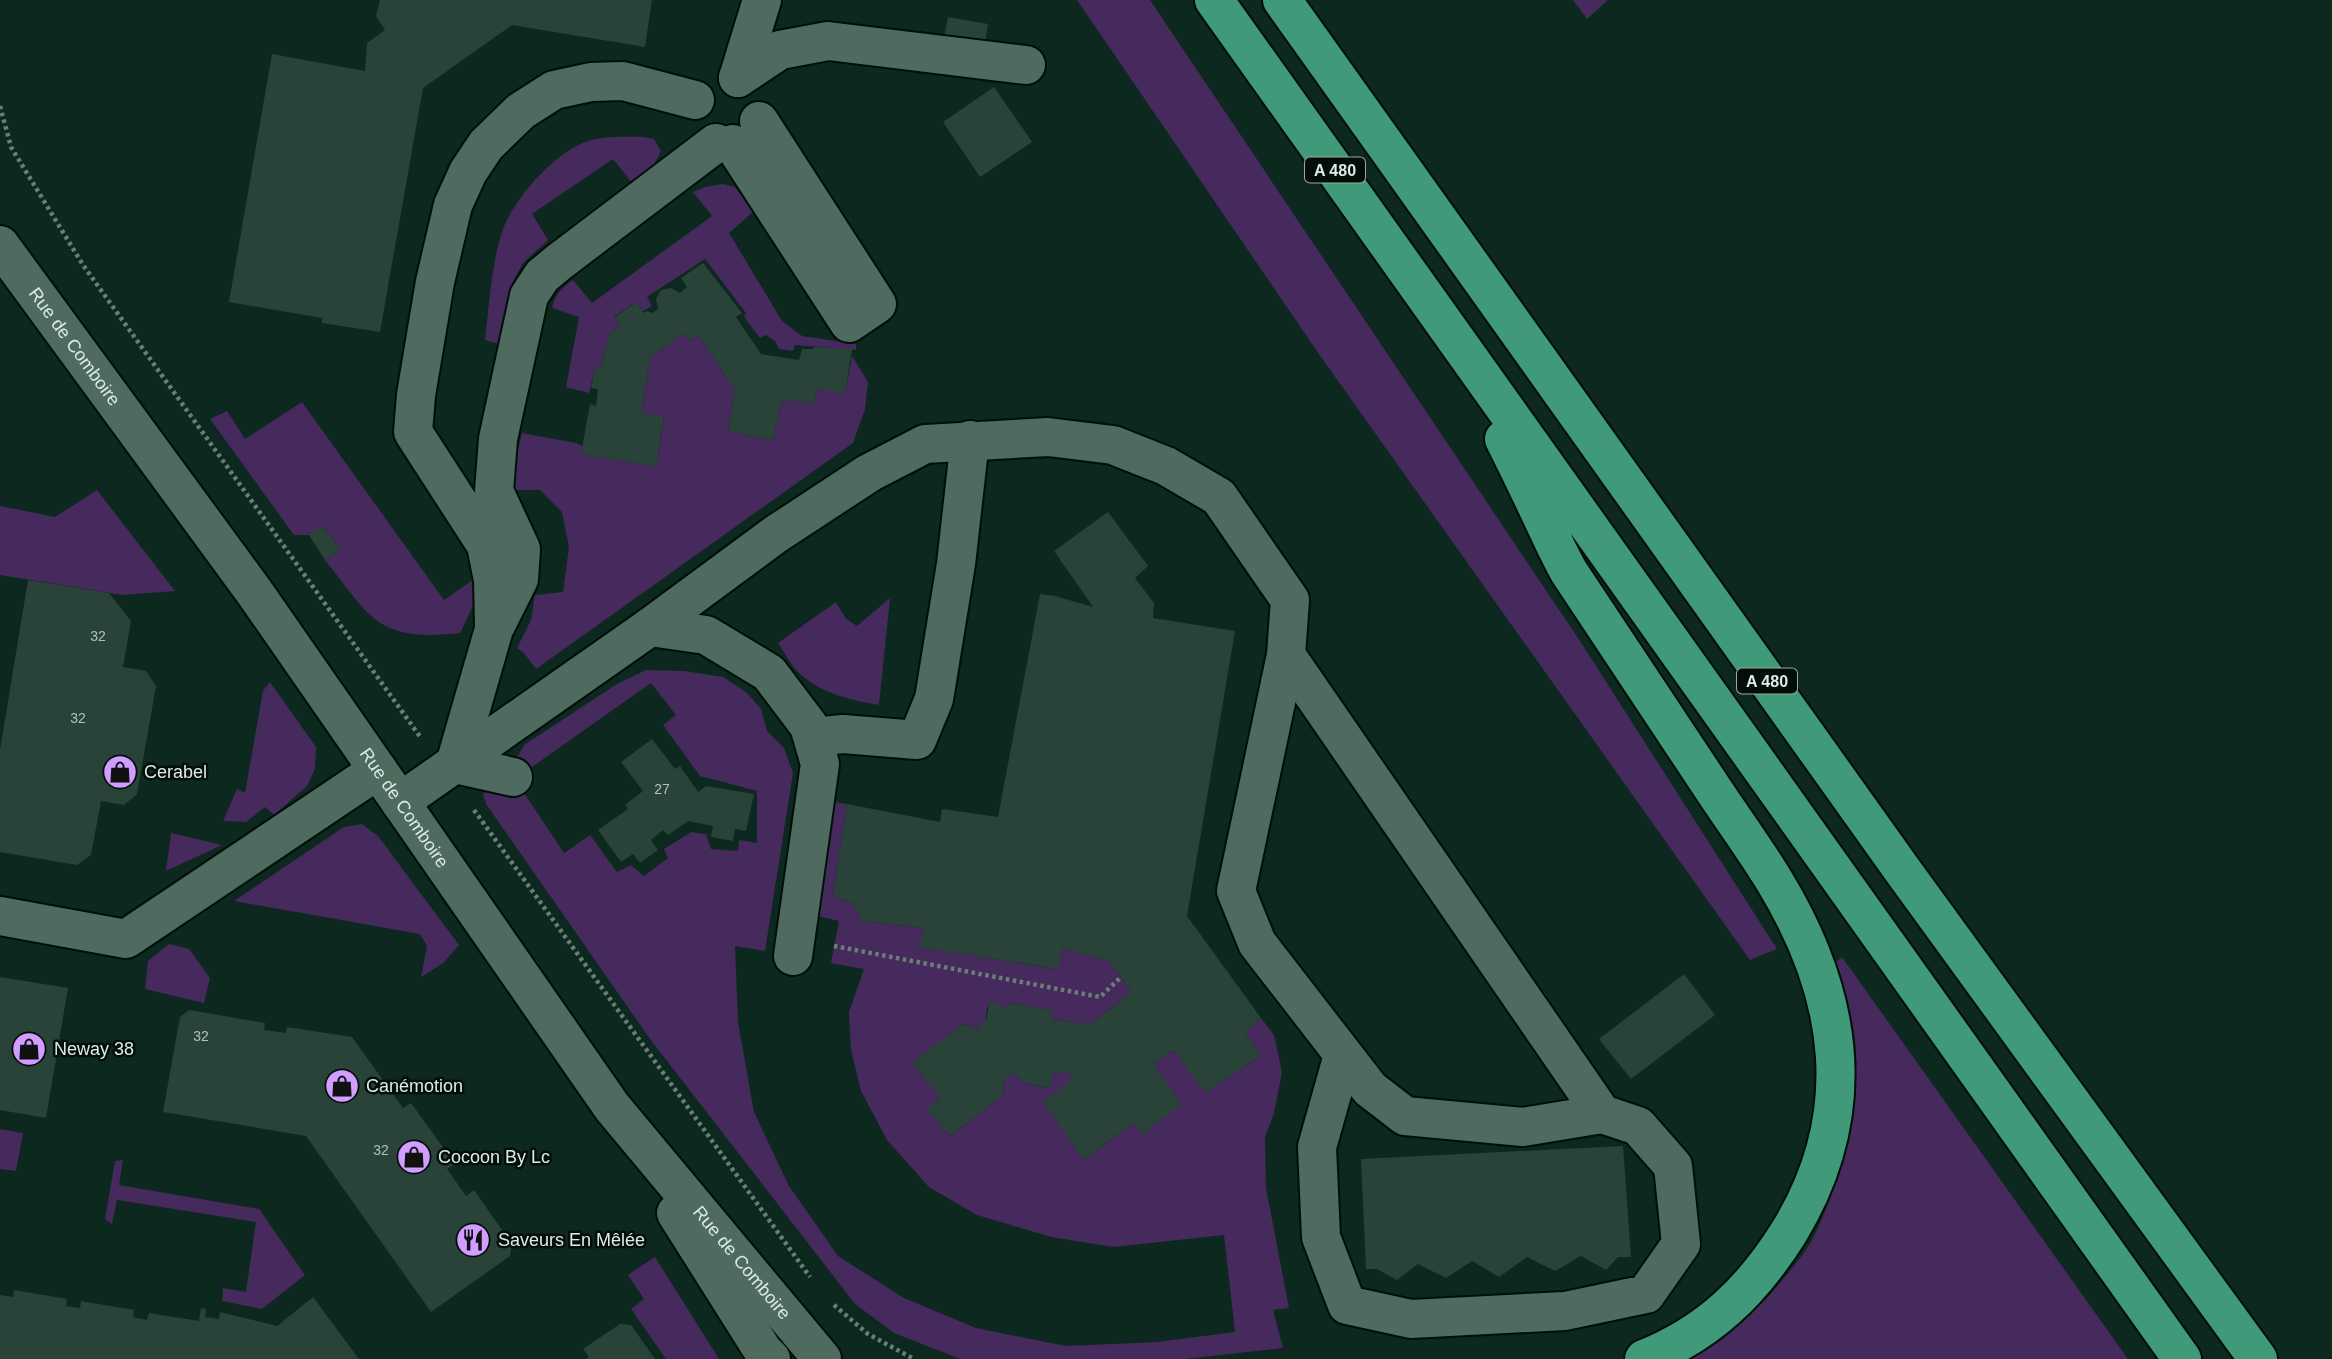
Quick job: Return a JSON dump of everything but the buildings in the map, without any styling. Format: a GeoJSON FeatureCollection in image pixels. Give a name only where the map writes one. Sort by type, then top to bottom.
{"type":"FeatureCollection","features":[{"type":"Feature","properties":{"kind":"highway","name":"A 480"},"geometry":{"type":"LineString","coordinates":[[1214,0],[2182,1359]]}},
{"type":"Feature","properties":{"kind":"highway","name":"A 480"},"geometry":{"type":"LineString","coordinates":[[1282,0],[1886,848],[2258,1359]]}},
{"type":"Feature","properties":{"kind":"highway"},"geometry":{"type":"LineString","coordinates":[[1456,340],[1567,568],[1776,883],[1807,942],[1821,978],[1833,1032],[1836,1080],[1832,1125],[1822,1164],[1805,1206],[1754,1282],[1724,1313],[1674,1345],[1644,1359]]}},
{"type":"Feature","properties":{"kind":"street"},"geometry":{"type":"LineString","coordinates":[[738,78],[762,0]]}},
{"type":"Feature","properties":{"kind":"street"},"geometry":{"type":"LineString","coordinates":[[736,136],[702,133],[694,117],[695,100],[705,85],[720,78],[738,78],[780,50],[828,41],[1026,65]]}},
{"type":"Feature","properties":{"kind":"street"},"geometry":{"type":"LineString","coordinates":[[455,764],[494,629],[519,579],[521,549],[494,491],[498,439],[529,296],[542,276],[559,262],[736,136],[760,104],[752,88],[738,78]]}},
{"type":"Feature","properties":{"kind":"street"},"geometry":{"type":"LineString","coordinates":[[494,629],[493,580],[486,545],[413,432],[416,395],[435,282],[453,205],[468,172],[486,145],[521,111],[554,90],[591,82],[623,81],[695,100]]}},
{"type":"Feature","properties":{"kind":"street","name":"Rue de Comboire"},"geometry":{"type":"LineString","coordinates":[[0,244],[255,593],[612,1107],[822,1359]]}},
{"type":"Feature","properties":{"kind":"street"},"geometry":{"type":"LineString","coordinates":[[400,802],[650,627],[776,534],[869,473],[925,444],[1048,437],[1113,445],[1166,466],[1219,497],[1290,600],[1286,655],[1236,891],[1257,943],[1370,1089],[1405,1116],[1524,1127],[1602,1114],[1638,1126],[1673,1166],[1681,1244],[1646,1294],[1565,1311],[1411,1319],[1346,1305],[1321,1237],[1317,1147],[1343,1055]]}},
{"type":"Feature","properties":{"kind":"street"},"geometry":{"type":"LineString","coordinates":[[813,737],[844,734],[917,740],[934,699],[956,564],[970,440]]}},
{"type":"Feature","properties":{"kind":"street"},"geometry":{"type":"LineString","coordinates":[[650,627],[706,635],[769,673],[809,726],[820,764],[794,947]]}},
{"type":"Feature","properties":{"kind":"street"},"geometry":{"type":"LineString","coordinates":[[1286,655],[1602,1114]]}},
{"type":"Feature","properties":{"kind":"street"},"geometry":{"type":"LineString","coordinates":[[455,764],[513,776]]}},
{"type":"Feature","properties":{"kind":"street"},"geometry":{"type":"LineString","coordinates":[[0,916],[126,939],[378,771]]}},
{"type":"Feature","properties":{"kind":"street"},"geometry":{"type":"LineString","coordinates":[[612,1107],[712,1273],[771,1359]]}},
{"type":"Feature","properties":{"kind":"path"},"geometry":{"type":"LineString","coordinates":[[794,947],[1100,997],[1121,977]]}},
{"type":"Feature","properties":{"kind":"shaded area"},"geometry":{"type":"Polygon","coordinates":[[[1077,0],[1150,0],[1580,641],[1777,949],[1750,960],[1321,357],[1077,0]]]}},
{"type":"Feature","properties":{"kind":"shaded area"},"geometry":{"type":"Polygon","coordinates":[[[1573,0],[1608,0],[1587,19],[1573,0]]]}},
{"type":"Feature","properties":{"kind":"shaded area"},"geometry":{"type":"Polygon","coordinates":[[[608,137],[654,139],[661,151],[650,170],[638,181],[633,184],[613,159],[532,214],[548,240],[523,263],[510,287],[499,344],[485,340],[497,251],[505,224],[520,198],[556,160],[583,143],[608,137]]]}},
{"type":"Feature","properties":{"kind":"shaded area"},"geometry":{"type":"Polygon","coordinates":[[[723,184],[735,187],[754,211],[729,233],[782,321],[802,336],[856,344],[856,350],[795,345],[793,351],[779,349],[775,341],[766,335],[760,338],[744,317],[746,313],[705,259],[647,297],[652,306],[643,311],[636,302],[614,317],[620,327],[609,334],[601,368],[595,368],[589,393],[566,387],[579,317],[552,308],[560,292],[573,280],[592,303],[712,216],[693,192],[723,184]]]}},
{"type":"Feature","properties":{"kind":"shaded area"},"geometry":{"type":"Polygon","coordinates":[[[683,333],[691,341],[699,335],[735,391],[728,431],[773,440],[782,399],[814,403],[816,389],[845,393],[852,356],[868,382],[865,409],[853,443],[536,669],[517,648],[531,620],[535,595],[563,592],[569,547],[562,512],[540,490],[508,490],[522,433],[576,443],[583,446],[582,454],[656,466],[664,417],[641,413],[650,358],[683,333]]]}},
{"type":"Feature","properties":{"kind":"shaded area"},"geometry":{"type":"Polygon","coordinates":[[[302,402],[444,600],[477,577],[478,596],[460,633],[404,633],[375,619],[355,599],[325,560],[340,550],[323,526],[309,535],[294,535],[210,419],[227,411],[245,439],[302,402]]]}},
{"type":"Feature","properties":{"kind":"shaded area"},"geometry":{"type":"Polygon","coordinates":[[[97,490],[175,591],[122,595],[0,575],[0,506],[55,517],[97,490]]]}},
{"type":"Feature","properties":{"kind":"shaded area"},"geometry":{"type":"Polygon","coordinates":[[[890,598],[879,705],[846,698],[815,685],[797,671],[778,643],[836,602],[846,619],[857,626],[890,598]]]}},
{"type":"Feature","properties":{"kind":"shaded area"},"geometry":{"type":"Polygon","coordinates":[[[646,670],[684,671],[723,677],[746,692],[761,709],[767,731],[784,748],[793,773],[765,951],[735,946],[738,1022],[754,1112],[789,1186],[838,1256],[904,1298],[976,1328],[1066,1346],[1157,1342],[1235,1332],[1224,1235],[1114,1247],[1051,1237],[977,1215],[929,1187],[887,1140],[861,1091],[851,1050],[849,1012],[864,969],[831,963],[839,921],[818,916],[835,802],[847,804],[833,897],[851,902],[863,921],[924,928],[920,947],[1057,969],[1062,948],[1109,961],[1131,992],[1090,1025],[1051,1019],[1051,1010],[1010,1003],[1004,1010],[996,1003],[989,1003],[986,1022],[980,1023],[978,1029],[963,1024],[913,1062],[940,1098],[928,1109],[950,1136],[1003,1095],[1004,1079],[1014,1073],[1024,1083],[1049,1088],[1053,1072],[1067,1070],[1072,1080],[1070,1139],[1084,1160],[1134,1122],[1143,1134],[1180,1104],[1154,1064],[1173,1050],[1206,1092],[1260,1056],[1245,1032],[1261,1018],[1274,1035],[1282,1072],[1274,1113],[1265,1137],[1266,1188],[1289,1308],[1273,1310],[1283,1348],[1185,1359],[960,1359],[894,1333],[855,1304],[650,1039],[486,804],[483,794],[491,787],[524,793],[564,853],[590,835],[617,872],[631,865],[644,876],[668,858],[664,849],[691,832],[706,834],[711,849],[738,851],[739,840],[757,843],[757,791],[700,776],[663,725],[676,715],[651,683],[532,767],[513,765],[524,745],[617,684],[646,670]]]}},
{"type":"Feature","properties":{"kind":"shaded area"},"geometry":{"type":"Polygon","coordinates":[[[270,682],[316,747],[315,769],[307,786],[274,815],[265,807],[246,822],[223,821],[237,789],[245,793],[263,691],[270,682]]]}},
{"type":"Feature","properties":{"kind":"shaded area"},"geometry":{"type":"Polygon","coordinates":[[[362,824],[378,836],[459,945],[443,963],[421,977],[427,946],[420,934],[234,901],[344,827],[362,824]]]}},
{"type":"Feature","properties":{"kind":"shaded area"},"geometry":{"type":"Polygon","coordinates":[[[171,833],[222,845],[166,871],[171,833]]]}},
{"type":"Feature","properties":{"kind":"shaded area"},"geometry":{"type":"Polygon","coordinates":[[[169,944],[189,949],[210,978],[204,1003],[145,989],[148,961],[169,944]]]}},
{"type":"Feature","properties":{"kind":"shaded area"},"geometry":{"type":"Polygon","coordinates":[[[1842,957],[2128,1359],[1690,1359],[1770,1295],[1813,1239],[1834,1188],[1848,1138],[1856,1063],[1854,1030],[1835,963],[1842,957]]]}},
{"type":"Feature","properties":{"kind":"shaded area"},"geometry":{"type":"Polygon","coordinates":[[[0,1129],[23,1133],[16,1171],[0,1169],[0,1129]]]}},
{"type":"Feature","properties":{"kind":"shaded area"},"geometry":{"type":"Polygon","coordinates":[[[123,1160],[119,1185],[259,1209],[305,1275],[262,1309],[222,1301],[223,1288],[246,1292],[256,1222],[117,1200],[112,1224],[105,1219],[115,1161],[123,1160]]]}},
{"type":"Feature","properties":{"kind":"shaded area"},"geometry":{"type":"Polygon","coordinates":[[[655,1257],[719,1359],[666,1359],[631,1309],[644,1299],[628,1275],[655,1257]]]}},
{"type":"Feature","properties":{"kind":"place","name":"Cerabel"},"geometry":{"type":"Point","coordinates":[120,772]}},
{"type":"Feature","properties":{"kind":"place","name":"Neway 38"},"geometry":{"type":"Point","coordinates":[29,1049]}},
{"type":"Feature","properties":{"kind":"place","name":"Canémotion"},"geometry":{"type":"Point","coordinates":[342,1086]}},
{"type":"Feature","properties":{"kind":"place","name":"Cocoon By Lc"},"geometry":{"type":"Point","coordinates":[414,1157]}},
{"type":"Feature","properties":{"kind":"place","name":"Saveurs En Mêlée"},"geometry":{"type":"Point","coordinates":[473,1240]}}]}
